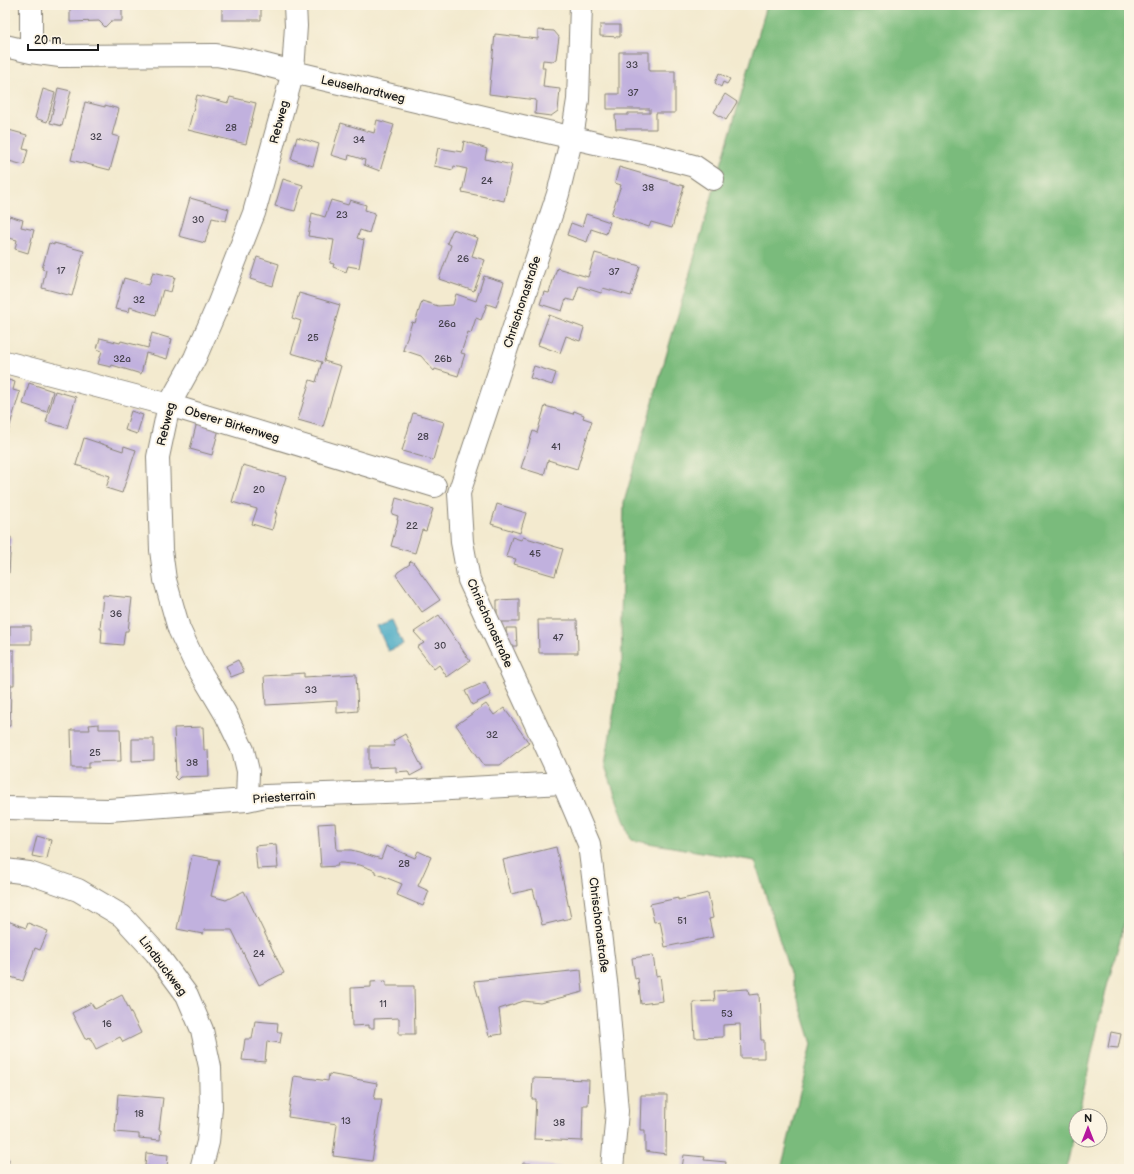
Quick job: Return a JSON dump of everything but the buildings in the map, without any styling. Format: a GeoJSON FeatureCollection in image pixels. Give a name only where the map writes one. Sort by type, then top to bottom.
{"type":"FeatureCollection","features":[{"type":"Feature","properties":{"kind":"street"},"geometry":{"type":"LineString","coordinates":[[31,5],[31,52]]}},
{"type":"Feature","properties":{"kind":"street","name":"Rebweg"},"geometry":{"type":"LineString","coordinates":[[247,800],[248,771],[243,750],[224,713],[194,661],[179,629],[165,580],[161,550],[158,457],[169,405],[201,345],[254,213],[293,72],[296,26],[295,5]]}},
{"type":"Feature","properties":{"kind":"street","name":"Chrischonastraße"},"geometry":{"type":"LineString","coordinates":[[581,5],[578,100],[572,137],[558,194],[447,490],[462,542],[469,580],[563,783],[589,844],[607,990],[618,1111],[612,1169]]}},
{"type":"Feature","properties":{"kind":"street","name":"Leuselhardtweg"},"geometry":{"type":"LineString","coordinates":[[5,46],[31,52],[60,56],[216,55],[250,61],[604,145],[653,154],[694,166],[713,179]]}},
{"type":"Feature","properties":{"kind":"street","name":"Oberer Birkenweg"},"geometry":{"type":"LineString","coordinates":[[5,362],[169,405],[447,490]]}},
{"type":"Feature","properties":{"kind":"street","name":"Priesterrain"},"geometry":{"type":"LineString","coordinates":[[5,808],[109,810],[247,800],[265,796],[414,791],[563,783]]}},
{"type":"Feature","properties":{"kind":"street","name":"Lindbuckweg"},"geometry":{"type":"LineString","coordinates":[[5,870],[29,873],[78,890],[122,916],[156,953],[187,995],[202,1030],[210,1067],[211,1107],[208,1142],[201,1169]]}},
{"type":"Feature","properties":{"kind":"green space"},"geometry":{"type":"Polygon","coordinates":[[[767,5],[1129,5],[1129,918],[1126,918],[1106,990],[1080,1108],[1068,1108],[1068,1148],[1071,1148],[1066,1169],[781,1169],[812,1044],[755,861],[631,840],[605,766],[622,660],[621,619],[624,502],[767,5]]]}},
{"type":"Feature","properties":{"kind":"water"},"geometry":{"type":"Polygon","coordinates":[[[392,620],[403,645],[388,651],[377,626],[392,620]]]}}]}
